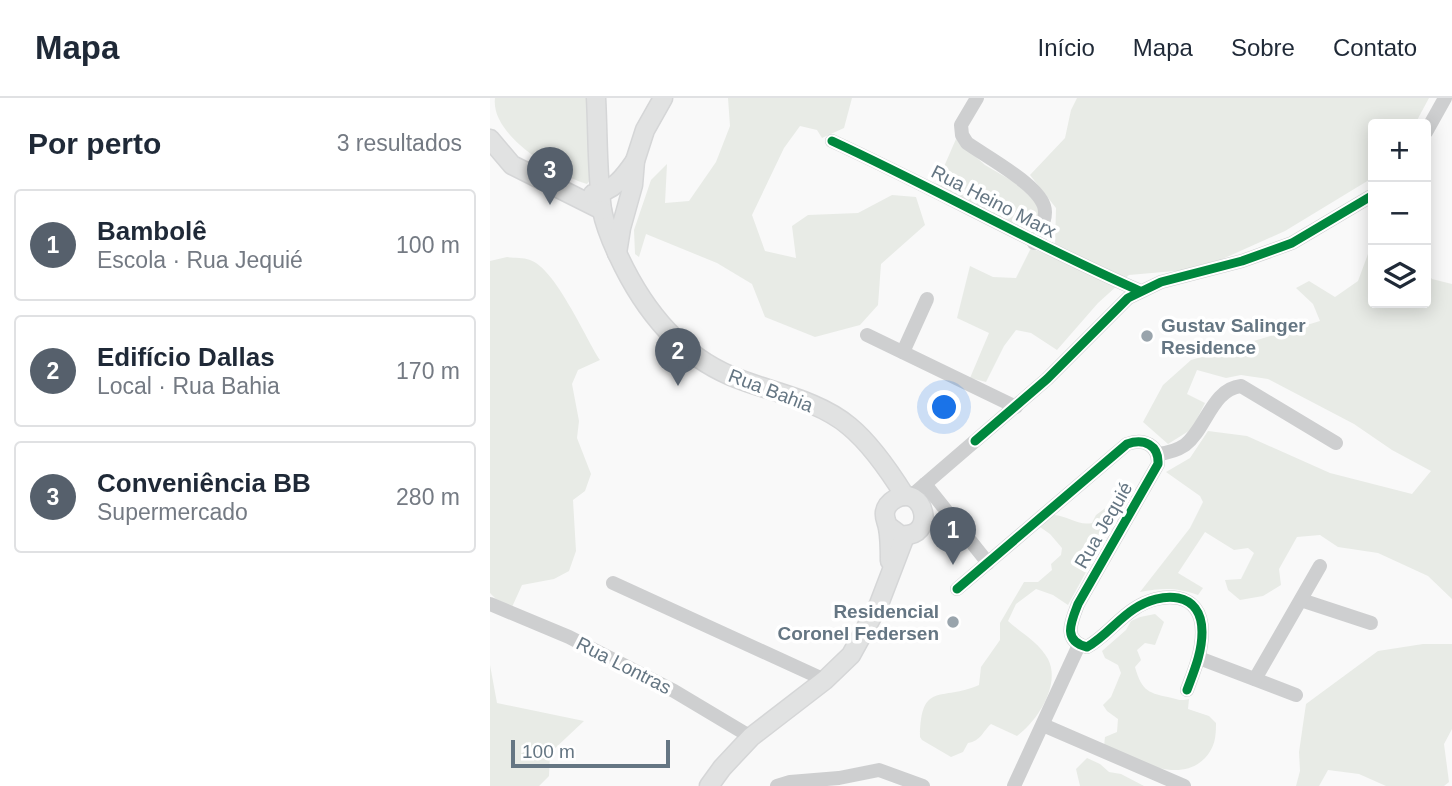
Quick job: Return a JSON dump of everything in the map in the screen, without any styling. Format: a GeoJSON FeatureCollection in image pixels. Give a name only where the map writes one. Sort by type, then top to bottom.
{"type":"FeatureCollection","features":[{"type":"Feature","properties":{"kind":"main road","name":"Rua Bahia"},"geometry":{"type":"LineString","coordinates":[[596,98],[602,202],[610,238],[647,307],[666,331],[689,352],[733,377],[804,402],[848,425],[915,503]]}},
{"type":"Feature","properties":{"kind":"main road"},"geometry":{"type":"LineString","coordinates":[[617,253],[634,185],[635,161],[645,130],[663,98]]}},
{"type":"Feature","properties":{"kind":"main road"},"geometry":{"type":"LineString","coordinates":[[490,139],[512,165],[572,194],[602,202],[635,161]]}},
{"type":"Feature","properties":{"kind":"main road","name":"Rua Bahia"},"geometry":{"type":"LineString","coordinates":[[872,452],[881,472],[888,505]]}},
{"type":"Feature","properties":{"kind":"main road"},"geometry":{"type":"LineString","coordinates":[[888,526],[895,533],[905,536],[919,529],[923,522],[915,503],[895,498],[888,505],[885,516],[890,571]]}},
{"type":"Feature","properties":{"kind":"main road"},"geometry":{"type":"LineString","coordinates":[[709,786],[751,737],[825,680],[851,655],[879,604],[905,536]]}},
{"type":"Feature","properties":{"kind":"street"},"geometry":{"type":"LineString","coordinates":[[978,98],[961,125],[962,135],[967,144],[1031,188],[1044,204],[1044,222],[1034,243]]}},
{"type":"Feature","properties":{"kind":"street"},"geometry":{"type":"LineString","coordinates":[[1431,123],[1445,98]]}},
{"type":"Feature","properties":{"kind":"street","name":"Rua Heino Marx"},"geometry":{"type":"LineString","coordinates":[[832,141],[933,189],[1034,243],[1140,292]]}},
{"type":"Feature","properties":{"kind":"street"},"geometry":{"type":"LineString","coordinates":[[490,158],[512,165]]}},
{"type":"Feature","properties":{"kind":"street"},"geometry":{"type":"LineString","coordinates":[[945,509],[930,509],[915,503],[925,484],[1047,379],[1120,304],[1161,282],[1242,261],[1292,243],[1368,198]]}},
{"type":"Feature","properties":{"kind":"street"},"geometry":{"type":"LineString","coordinates":[[903,352],[927,299]]}},
{"type":"Feature","properties":{"kind":"street"},"geometry":{"type":"LineString","coordinates":[[867,335],[1016,407]]}},
{"type":"Feature","properties":{"kind":"street"},"geometry":{"type":"LineString","coordinates":[[1158,454],[1173,452],[1186,444],[1199,430],[1223,393],[1241,386],[1336,443]]}},
{"type":"Feature","properties":{"kind":"street","name":"Rua Jequié"},"geometry":{"type":"LineString","coordinates":[[957,589],[1127,444],[1137,440],[1146,443],[1155,448],[1158,464],[1077,604],[1069,627],[1070,637],[1079,645]]}},
{"type":"Feature","properties":{"kind":"street"},"geometry":{"type":"LineString","coordinates":[[925,484],[988,563]]}},
{"type":"Feature","properties":{"kind":"street"},"geometry":{"type":"LineString","coordinates":[[1255,680],[1320,566]]}},
{"type":"Feature","properties":{"kind":"street"},"geometry":{"type":"LineString","coordinates":[[613,583],[825,680]]}},
{"type":"Feature","properties":{"kind":"street"},"geometry":{"type":"LineString","coordinates":[[1014,786],[1079,645],[1087,647],[1096,642],[1133,609],[1173,596],[1186,600],[1198,611],[1202,630],[1199,658],[1187,690]]}},
{"type":"Feature","properties":{"kind":"street"},"geometry":{"type":"LineString","coordinates":[[1301,600],[1371,623]]}},
{"type":"Feature","properties":{"kind":"street","name":"Rua Lontras"},"geometry":{"type":"LineString","coordinates":[[490,604],[569,637],[674,691],[751,737]]}},
{"type":"Feature","properties":{"kind":"street"},"geometry":{"type":"LineString","coordinates":[[1199,658],[1296,695]]}},
{"type":"Feature","properties":{"kind":"street"},"geometry":{"type":"LineString","coordinates":[[1043,725],[1184,786]]}},
{"type":"Feature","properties":{"kind":"street"},"geometry":{"type":"LineString","coordinates":[[777,786],[879,771],[923,786]]}},
{"type":"Feature","properties":{"kind":"shaded area"},"geometry":{"type":"Polygon","coordinates":[[[495,98],[587,98],[593,176],[587,184],[544,163],[514,140],[496,112],[495,98]]]}},
{"type":"Feature","properties":{"kind":"shaded area"},"geometry":{"type":"Polygon","coordinates":[[[728,98],[852,98],[844,128],[822,138],[817,130],[800,126],[784,148],[752,215],[765,251],[796,258],[792,226],[808,215],[858,213],[892,195],[916,197],[925,225],[881,264],[878,305],[860,325],[815,337],[765,317],[752,284],[717,263],[646,234],[639,257],[635,254],[634,230],[651,180],[667,164],[665,203],[689,201],[716,162],[730,126],[728,98]]]}},
{"type":"Feature","properties":{"kind":"shaded area"},"geometry":{"type":"Polygon","coordinates":[[[1077,98],[1429,98],[1418,119],[1368,119],[1368,181],[1285,231],[1218,261],[1186,270],[1129,275],[1098,303],[1057,350],[1031,333],[1016,330],[1004,346],[986,382],[970,378],[989,333],[957,318],[970,266],[993,277],[1016,278],[1031,248],[1050,256],[1055,248],[1056,208],[1030,175],[1065,138],[1071,110],[1077,98]]]}},
{"type":"Feature","properties":{"kind":"shaded area"},"geometry":{"type":"Polygon","coordinates":[[[956,139],[985,165],[1014,182],[1041,207],[1039,233],[1003,221],[978,205],[936,185],[956,139]]]}},
{"type":"Feature","properties":{"kind":"shaded area"},"geometry":{"type":"Polygon","coordinates":[[[1368,254],[1368,308],[1431,308],[1431,278],[1452,284],[1452,599],[1428,576],[1378,553],[1338,547],[1320,535],[1297,537],[1279,569],[1281,585],[1263,596],[1240,600],[1228,590],[1225,580],[1241,579],[1254,553],[1248,548],[1234,550],[1205,532],[1178,573],[1203,588],[1198,595],[1169,589],[1140,592],[1190,528],[1203,502],[1200,496],[1166,472],[1190,458],[1208,431],[1247,436],[1330,473],[1412,494],[1431,471],[1392,450],[1354,424],[1268,379],[1241,375],[1226,378],[1197,370],[1187,394],[1205,403],[1192,429],[1168,444],[1143,422],[1163,385],[1191,360],[1320,321],[1313,304],[1296,288],[1309,281],[1335,297],[1358,281],[1368,254]]]}},
{"type":"Feature","properties":{"kind":"shaded area"},"geometry":{"type":"Polygon","coordinates":[[[507,257],[530,260],[540,266],[569,304],[600,360],[578,370],[572,384],[579,421],[577,438],[591,474],[585,491],[573,500],[576,551],[569,571],[554,579],[522,585],[512,607],[490,593],[490,261],[507,257]]]}},
{"type":"Feature","properties":{"kind":"shaded area"},"geometry":{"type":"Polygon","coordinates":[[[1115,501],[1125,501],[1068,605],[1053,595],[1036,589],[1016,604],[1008,621],[1040,648],[1051,669],[1049,690],[1033,721],[1017,736],[991,724],[979,738],[968,743],[963,752],[951,757],[922,740],[921,719],[929,700],[979,685],[981,667],[1000,640],[1000,623],[1024,582],[1038,582],[1052,570],[1051,564],[1061,555],[1062,548],[1040,527],[1054,515],[1092,523],[1096,515],[1115,501]]]}},
{"type":"Feature","properties":{"kind":"shaded area"},"geometry":{"type":"Polygon","coordinates":[[[1155,614],[1164,622],[1155,645],[1145,643],[1137,650],[1141,660],[1135,667],[1140,682],[1157,695],[1180,700],[1189,699],[1188,709],[1209,716],[1216,723],[1211,750],[1194,766],[1182,770],[1155,767],[1104,746],[1105,737],[1117,732],[1118,719],[1103,705],[1111,697],[1121,673],[1118,665],[1105,658],[1102,651],[1126,630],[1131,621],[1155,614]]]}},
{"type":"Feature","properties":{"kind":"shaded area"},"geometry":{"type":"Polygon","coordinates":[[[1423,644],[1452,644],[1452,729],[1444,744],[1449,782],[1444,786],[1386,786],[1359,774],[1328,770],[1319,786],[1296,786],[1300,771],[1299,752],[1306,704],[1378,651],[1423,644]]]}},
{"type":"Feature","properties":{"kind":"shaded area"},"geometry":{"type":"Polygon","coordinates":[[[490,665],[497,703],[584,721],[550,753],[549,776],[539,786],[490,786],[490,665]]]}},
{"type":"Feature","properties":{"kind":"shaded area"},"geometry":{"type":"Polygon","coordinates":[[[1087,758],[1109,772],[1121,774],[1144,786],[1080,786],[1076,769],[1087,758]]]}},
{"type":"Feature","properties":{"kind":"cycle path"},"geometry":{"type":"LineString","coordinates":[[832,141],[1140,291]]}},
{"type":"Feature","properties":{"kind":"cycle path"},"geometry":{"type":"LineString","coordinates":[[975,441],[1047,379],[1128,298],[1161,282],[1242,261],[1292,243],[1368,198]]}},
{"type":"Feature","properties":{"kind":"cycle path"},"geometry":{"type":"LineString","coordinates":[[957,589],[1127,444],[1145,443],[1156,452],[1158,464],[1078,604],[1071,624],[1071,636],[1087,647],[1128,613],[1145,603],[1167,597],[1188,602],[1200,618],[1202,640],[1187,690]]}},
{"type":"Feature","properties":{"kind":"place","name":"Conveniência BB"},"geometry":{"type":"Point","coordinates":[550,205]}},
{"type":"Feature","properties":{"kind":"place","name":"Gustav Salinger Residence"},"geometry":{"type":"Point","coordinates":[1147,336]}},
{"type":"Feature","properties":{"kind":"place","name":"Edifício Dallas"},"geometry":{"type":"Point","coordinates":[678,386]}},
{"type":"Feature","properties":{"kind":"place","name":"Bambolê"},"geometry":{"type":"Point","coordinates":[953,565]}},
{"type":"Feature","properties":{"kind":"place","name":"Residencial Coronel Federsen"},"geometry":{"type":"Point","coordinates":[953,622]}}]}
